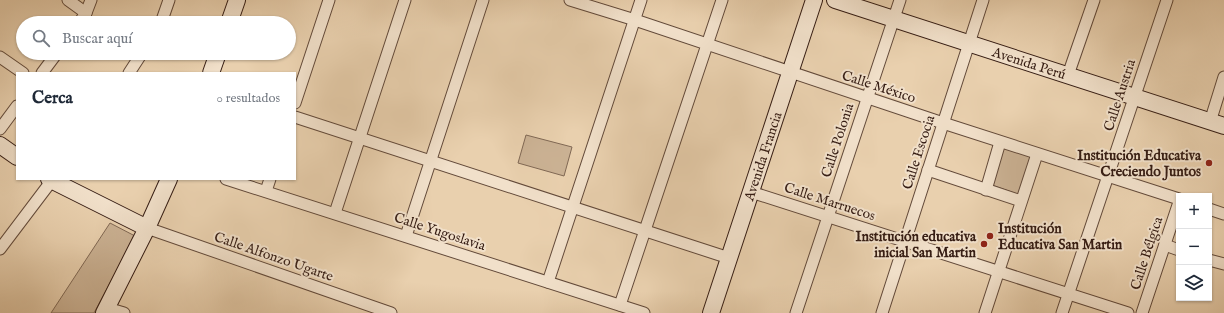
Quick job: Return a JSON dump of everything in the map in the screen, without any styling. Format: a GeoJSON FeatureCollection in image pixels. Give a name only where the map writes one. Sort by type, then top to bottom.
{"type":"FeatureCollection","features":[{"type":"Feature","properties":{"kind":"street"},"geometry":{"type":"LineString","coordinates":[[68,0],[86,13]]}},
{"type":"Feature","properties":{"kind":"street"},"geometry":{"type":"LineString","coordinates":[[84,16],[91,0]]}},
{"type":"Feature","properties":{"kind":"street"},"geometry":{"type":"LineString","coordinates":[[163,16],[169,0]]}},
{"type":"Feature","properties":{"kind":"street"},"geometry":{"type":"LineString","coordinates":[[231,16],[237,0]]}},
{"type":"Feature","properties":{"kind":"street"},"geometry":{"type":"LineString","coordinates":[[296,100],[329,0]]}},
{"type":"Feature","properties":{"kind":"street"},"geometry":{"type":"LineString","coordinates":[[335,213],[405,0]]}},
{"type":"Feature","properties":{"kind":"street"},"geometry":{"type":"LineString","coordinates":[[406,236],[483,0]]}},
{"type":"Feature","properties":{"kind":"street","name":"Calle México"},"geometry":{"type":"LineString","coordinates":[[570,0],[635,20],[1000,142],[1108,176],[1176,200]]}},
{"type":"Feature","properties":{"kind":"street"},"geometry":{"type":"LineString","coordinates":[[548,282],[641,0]]}},
{"type":"Feature","properties":{"kind":"street"},"geometry":{"type":"LineString","coordinates":[[620,305],[722,0]]}},
{"type":"Feature","properties":{"kind":"street","name":"Avenida Francia"},"geometry":{"type":"LineString","coordinates":[[712,313],[789,72],[814,0]]}},
{"type":"Feature","properties":{"kind":"street","name":"Avenida Perú"},"geometry":{"type":"LineString","coordinates":[[835,0],[1217,124]]}},
{"type":"Feature","properties":{"kind":"street","name":"Calle Polonia"},"geometry":{"type":"LineString","coordinates":[[796,313],[900,0]]}},
{"type":"Feature","properties":{"kind":"street","name":"Calle Escocia"},"geometry":{"type":"LineString","coordinates":[[885,312],[905,241],[983,0]]}},
{"type":"Feature","properties":{"kind":"street"},"geometry":{"type":"LineString","coordinates":[[1068,75],[1094,0]]}},
{"type":"Feature","properties":{"kind":"street","name":"Calle Austria"},"geometry":{"type":"LineString","coordinates":[[1062,313],[1167,0]]}},
{"type":"Feature","properties":{"kind":"street"},"geometry":{"type":"LineString","coordinates":[[0,57],[22,72]]}},
{"type":"Feature","properties":{"kind":"street"},"geometry":{"type":"LineString","coordinates":[[43,72],[52,60]]}},
{"type":"Feature","properties":{"kind":"street"},"geometry":{"type":"LineString","coordinates":[[130,72],[137,60]]}},
{"type":"Feature","properties":{"kind":"street"},"geometry":{"type":"LineString","coordinates":[[211,72],[216,60]]}},
{"type":"Feature","properties":{"kind":"street"},"geometry":{"type":"LineString","coordinates":[[1217,124],[1224,77]]}},
{"type":"Feature","properties":{"kind":"street"},"geometry":{"type":"LineString","coordinates":[[0,129],[16,107]]}},
{"type":"Feature","properties":{"kind":"street"},"geometry":{"type":"LineString","coordinates":[[296,117],[729,258]]}},
{"type":"Feature","properties":{"kind":"street"},"geometry":{"type":"LineString","coordinates":[[986,190],[1000,142]]}},
{"type":"Feature","properties":{"kind":"street"},"geometry":{"type":"LineString","coordinates":[[0,145],[16,155]]}},
{"type":"Feature","properties":{"kind":"street"},"geometry":{"type":"LineString","coordinates":[[985,313],[1037,154]]}},
{"type":"Feature","properties":{"kind":"street"},"geometry":{"type":"LineString","coordinates":[[928,170],[1021,201]]}},
{"type":"Feature","properties":{"kind":"street"},"geometry":{"type":"LineString","coordinates":[[0,249],[51,180],[147,228]]}},
{"type":"Feature","properties":{"kind":"street"},"geometry":{"type":"LineString","coordinates":[[124,313],[106,311],[147,228],[169,180]]}},
{"type":"Feature","properties":{"kind":"street","name":"Calle Yugoslavia"},"geometry":{"type":"LineString","coordinates":[[229,180],[644,313]]}},
{"type":"Feature","properties":{"kind":"street"},"geometry":{"type":"LineString","coordinates":[[266,191],[270,180]]}},
{"type":"Feature","properties":{"kind":"street","name":"Calle Marruecos"},"geometry":{"type":"LineString","coordinates":[[751,192],[1128,313]]}},
{"type":"Feature","properties":{"kind":"street","name":"Calle Bélgica"},"geometry":{"type":"LineString","coordinates":[[1142,313],[1176,210]]}},
{"type":"Feature","properties":{"kind":"street"},"geometry":{"type":"LineString","coordinates":[[1212,210],[1224,214]]}},
{"type":"Feature","properties":{"kind":"street","name":"Calle Alfonzo Ugarte"},"geometry":{"type":"LineString","coordinates":[[147,228],[387,312]]}},
{"type":"Feature","properties":{"kind":"street"},"geometry":{"type":"LineString","coordinates":[[1165,245],[1176,249]]}},
{"type":"Feature","properties":{"kind":"street"},"geometry":{"type":"LineString","coordinates":[[1212,261],[1224,264]]}},
{"type":"Feature","properties":{"kind":"shaded area"},"geometry":{"type":"Polygon","coordinates":[[[526,135],[572,147],[564,176],[518,163],[526,135]]]}},
{"type":"Feature","properties":{"kind":"shaded area"},"geometry":{"type":"Polygon","coordinates":[[[1001,146],[1032,155],[1020,195],[989,184],[1001,146]]]}},
{"type":"Feature","properties":{"kind":"shaded area"},"geometry":{"type":"Polygon","coordinates":[[[110,223],[135,236],[94,313],[51,313],[110,223]]]}},
{"type":"Feature","properties":{"kind":"place","name":"Institución Educativa Creciendo Juntos"},"geometry":{"type":"Point","coordinates":[1209,163]}},
{"type":"Feature","properties":{"kind":"place","name":"Institución Educativa San Martin"},"geometry":{"type":"Point","coordinates":[990,236]}},
{"type":"Feature","properties":{"kind":"place","name":"Institución educativa inicial San Martin"},"geometry":{"type":"Point","coordinates":[984,244]}}]}
